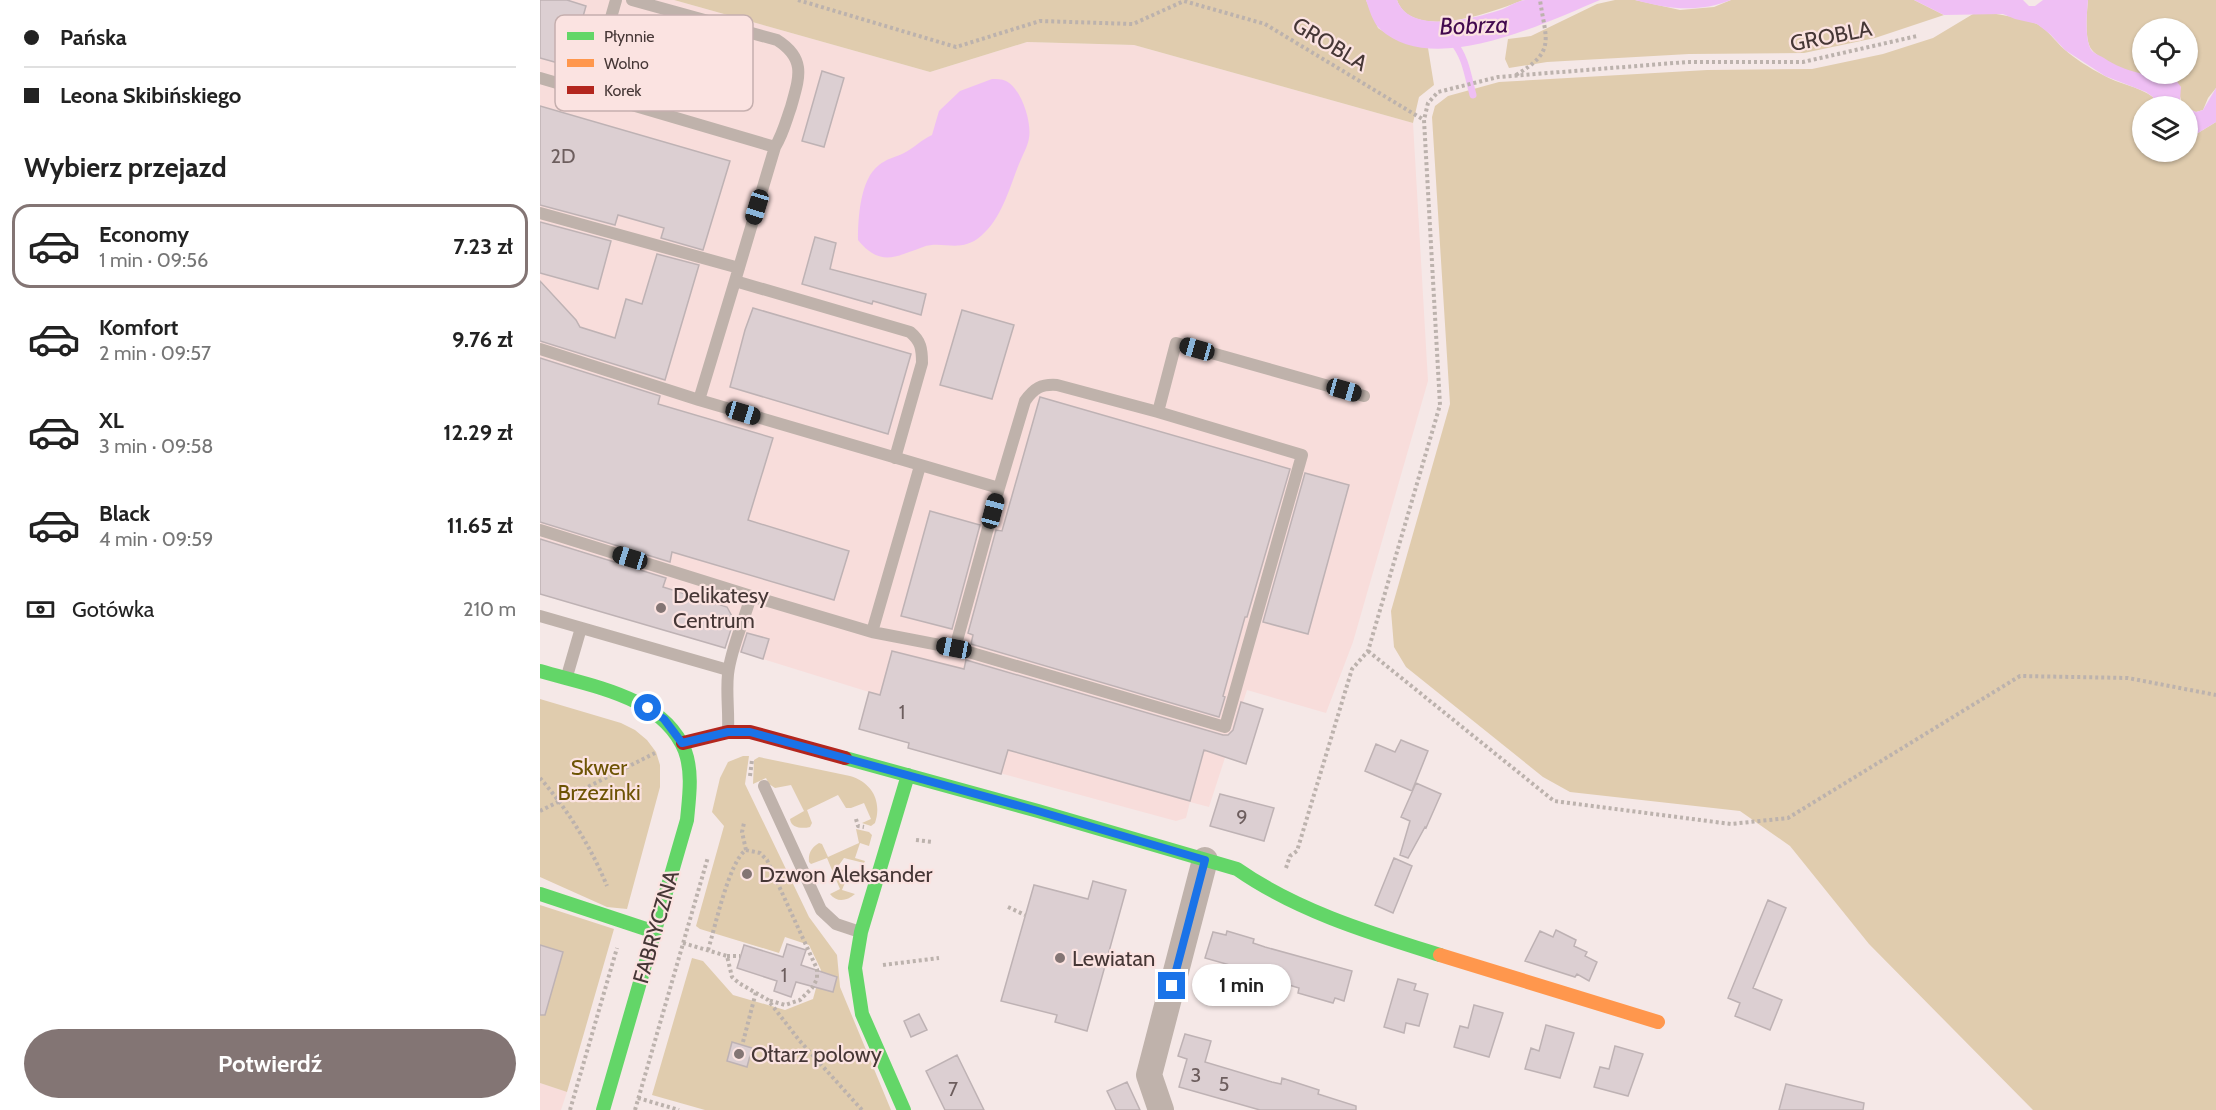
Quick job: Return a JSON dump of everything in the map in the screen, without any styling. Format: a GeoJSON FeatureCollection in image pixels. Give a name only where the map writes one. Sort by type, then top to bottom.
{"type":"FeatureCollection","features":[{"type":"Feature","properties":{"kind":"street"},"geometry":{"type":"LineString","coordinates":[[540,671],[639,702],[664,719],[682,743],[728,732],[741,731],[761,735],[1237,869],[1278,896],[1314,912],[1428,951],[1658,1022]]}},
{"type":"Feature","properties":{"kind":"street","name":"FABRYCZNA"},"geometry":{"type":"LineString","coordinates":[[603,1110],[687,820],[691,799],[689,759],[682,743]]}},
{"type":"Feature","properties":{"kind":"street"},"geometry":{"type":"LineString","coordinates":[[904,1110],[866,1023],[858,998],[855,968],[861,932],[908,775]]}},
{"type":"Feature","properties":{"kind":"street"},"geometry":{"type":"LineString","coordinates":[[1161,1110],[1149,1075],[1205,860]]}},
{"type":"Feature","properties":{"kind":"street"},"geometry":{"type":"LineString","coordinates":[[540,894],[655,932]]}},
{"type":"Feature","properties":{"kind":"lane"},"geometry":{"type":"LineString","coordinates":[[612,15],[616,0]]}},
{"type":"Feature","properties":{"kind":"lane"},"geometry":{"type":"LineString","coordinates":[[632,0],[686,15]]}},
{"type":"Feature","properties":{"kind":"lane"},"geometry":{"type":"LineString","coordinates":[[699,400],[775,147],[782,135],[798,81],[798,63],[787,46],[777,40],[753,33]]}},
{"type":"Feature","properties":{"kind":"lane"},"geometry":{"type":"LineString","coordinates":[[540,78],[555,82]]}},
{"type":"Feature","properties":{"kind":"lane"},"geometry":{"type":"LineString","coordinates":[[656,111],[775,147]]}},
{"type":"Feature","properties":{"kind":"lane"},"geometry":{"type":"LineString","coordinates":[[540,213],[739,268]]}},
{"type":"Feature","properties":{"kind":"lane"},"geometry":{"type":"LineString","coordinates":[[735,281],[910,332],[918,339],[922,349],[922,363],[895,458]]}},
{"type":"Feature","properties":{"kind":"lane"},"geometry":{"type":"LineString","coordinates":[[1158,412],[1176,343],[1364,396]]}},
{"type":"Feature","properties":{"kind":"lane"},"geometry":{"type":"LineString","coordinates":[[540,349],[699,400],[999,488]]}},
{"type":"Feature","properties":{"kind":"lane"},"geometry":{"type":"LineString","coordinates":[[540,530],[872,632],[954,648],[1225,727],[1302,455],[1158,412],[1057,385],[1043,384],[1033,390],[1025,401],[954,648]]}},
{"type":"Feature","properties":{"kind":"lane"},"geometry":{"type":"LineString","coordinates":[[872,632],[920,466]]}},
{"type":"Feature","properties":{"kind":"lane"},"geometry":{"type":"LineString","coordinates":[[728,732],[728,670],[752,596]]}},
{"type":"Feature","properties":{"kind":"lane"},"geometry":{"type":"LineString","coordinates":[[540,616],[728,670]]}},
{"type":"Feature","properties":{"kind":"lane"},"geometry":{"type":"LineString","coordinates":[[566,679],[581,628]]}},
{"type":"Feature","properties":{"kind":"lane"},"geometry":{"type":"LineString","coordinates":[[764,786],[821,910],[836,924],[861,932]]}},
{"type":"Feature","properties":{"kind":"path","name":"GROBLA"},"geometry":{"type":"LineString","coordinates":[[798,0],[956,47],[1040,21],[1133,24],[1184,1],[1265,24],[1424,120]]}},
{"type":"Feature","properties":{"kind":"path"},"geometry":{"type":"LineString","coordinates":[[1516,76],[1545,52],[1546,43],[1540,0]]}},
{"type":"Feature","properties":{"kind":"path","name":"GROBLA"},"geometry":{"type":"LineString","coordinates":[[1424,120],[1428,103],[1441,91],[1498,77],[1687,62],[1803,62],[1917,36]]}},
{"type":"Feature","properties":{"kind":"path"},"geometry":{"type":"LineString","coordinates":[[1278,896],[1290,856],[1297,851],[1352,669],[1368,651],[1440,405],[1424,120]]}},
{"type":"Feature","properties":{"kind":"path"},"geometry":{"type":"LineString","coordinates":[[1368,651],[1554,801],[1731,824],[1788,818],[2020,676],[2128,678],[2216,695]]}},
{"type":"Feature","properties":{"kind":"path"},"geometry":{"type":"LineString","coordinates":[[540,811],[659,751],[662,758]]}},
{"type":"Feature","properties":{"kind":"path"},"geometry":{"type":"LineString","coordinates":[[540,778],[559,800],[597,862],[608,888]]}},
{"type":"Feature","properties":{"kind":"path"},"geometry":{"type":"LineString","coordinates":[[744,823],[742,832],[746,850]]}},
{"type":"Feature","properties":{"kind":"path"},"geometry":{"type":"LineString","coordinates":[[708,950],[733,866],[746,850]]}},
{"type":"Feature","properties":{"kind":"path"},"geometry":{"type":"LineString","coordinates":[[727,956],[732,977],[739,983],[768,1000],[785,1005],[800,1000],[817,979],[817,969],[767,860],[760,853],[746,850]]}},
{"type":"Feature","properties":{"kind":"path"},"geometry":{"type":"LineString","coordinates":[[635,1110],[698,892]]}},
{"type":"Feature","properties":{"kind":"path"},"geometry":{"type":"LineString","coordinates":[[1008,907],[1025,915]]}},
{"type":"Feature","properties":{"kind":"path"},"geometry":{"type":"LineString","coordinates":[[683,943],[727,956],[740,956]]}},
{"type":"Feature","properties":{"kind":"path"},"geometry":{"type":"LineString","coordinates":[[570,1110],[619,944]]}},
{"type":"Feature","properties":{"kind":"path"},"geometry":{"type":"LineString","coordinates":[[882,966],[939,958]]}},
{"type":"Feature","properties":{"kind":"path"},"geometry":{"type":"LineString","coordinates":[[743,1042],[756,992]]}},
{"type":"Feature","properties":{"kind":"path"},"geometry":{"type":"LineString","coordinates":[[768,1000],[799,1040],[862,1110]]}},
{"type":"Feature","properties":{"kind":"path"},"geometry":{"type":"LineString","coordinates":[[638,1098],[679,1110]]}},
{"type":"Feature","properties":{"kind":"shaded area"},"geometry":{"type":"Polygon","coordinates":[[[540,0],[674,0],[727,15],[555,15],[555,111],[753,111],[753,22],[930,72],[1027,42],[1134,45],[1413,123],[1428,381],[1353,642],[1326,713],[1247,690],[1209,807],[1190,802],[1186,818],[1176,821],[908,748],[909,743],[859,729],[869,692],[727,648],[735,621],[727,607],[607,570],[595,610],[540,594],[540,0]]]}},
{"type":"Feature","properties":{"kind":"shaded area"},"geometry":{"type":"Polygon","coordinates":[[[540,1083],[567,1092],[561,1110],[540,1110],[540,1083]]]}},
{"type":"Feature","properties":{"kind":"green space"},"geometry":{"type":"Polygon","coordinates":[[[674,0],[1366,0],[1378,28],[1395,39],[1428,48],[1434,85],[1419,97],[1413,123],[1134,45],[1027,42],[930,72],[753,22],[753,15],[727,15],[674,0]]]}},
{"type":"Feature","properties":{"kind":"green space"},"geometry":{"type":"Polygon","coordinates":[[[1397,0],[1523,0],[1474,16],[1436,22],[1419,19],[1406,13],[1397,0]]]}},
{"type":"Feature","properties":{"kind":"green space"},"geometry":{"type":"Polygon","coordinates":[[[1615,0],[1635,0],[1680,10],[1714,7],[1731,0],[1914,0],[1944,15],[1875,38],[1804,53],[1689,54],[1547,62],[1509,68],[1505,59],[1508,39],[1531,36],[1597,4],[1615,0]]]}},
{"type":"Feature","properties":{"kind":"green space"},"geometry":{"type":"Polygon","coordinates":[[[2088,0],[2216,0],[2216,88],[2208,98],[2203,110],[2198,111],[2198,96],[2180,96],[2181,87],[2176,84],[2198,84],[2198,18],[2132,18],[2132,72],[2100,57],[2092,50],[2089,46],[2088,0]]]}},
{"type":"Feature","properties":{"kind":"green space"},"geometry":{"type":"Polygon","coordinates":[[[1988,13],[2037,24],[2068,53],[2088,66],[2109,78],[2151,96],[2132,96],[2132,162],[2198,162],[2198,133],[2216,122],[2216,1110],[2033,1110],[1869,944],[1790,846],[1740,811],[1570,792],[1543,777],[1406,667],[1394,647],[1391,611],[1450,404],[1432,117],[1435,106],[1448,96],[1499,82],[1707,70],[1812,69],[1883,54],[1933,38],[1973,14],[1988,13]]]}},
{"type":"Feature","properties":{"kind":"green space","name":"Skwer Brzezinki"},"geometry":{"type":"Polygon","coordinates":[[[540,699],[621,723],[635,730],[656,752],[660,765],[660,787],[627,909],[607,907],[540,877],[540,699]]]}},
{"type":"Feature","properties":{"kind":"green space"},"geometry":{"type":"Polygon","coordinates":[[[749,756],[745,784],[809,917],[837,955],[840,987],[891,1110],[705,1110],[652,1095],[692,958],[703,961],[733,995],[785,1010],[813,999],[821,970],[809,945],[785,937],[779,953],[696,926],[724,826],[712,812],[720,778],[728,762],[749,756]]]}},
{"type":"Feature","properties":{"kind":"green space"},"geometry":{"type":"Polygon","coordinates":[[[759,757],[858,779],[865,783],[874,794],[877,808],[875,823],[871,826],[862,823],[871,819],[864,803],[846,808],[838,795],[807,810],[812,823],[810,827],[795,826],[790,819],[804,811],[791,785],[775,788],[766,778],[753,784],[754,760],[759,757]]]}},
{"type":"Feature","properties":{"kind":"green space"},"geometry":{"type":"Polygon","coordinates":[[[856,829],[872,835],[869,846],[860,843],[855,858],[865,861],[864,863],[844,858],[839,865],[841,869],[860,878],[859,881],[848,875],[842,890],[855,894],[839,900],[830,894],[840,889],[827,858],[811,864],[809,856],[812,848],[819,843],[822,844],[828,857],[859,843],[856,829]]]}},
{"type":"Feature","properties":{"kind":"green space"},"geometry":{"type":"Polygon","coordinates":[[[540,905],[614,929],[567,1092],[540,1083],[540,905]]]}},
{"type":"Feature","properties":{"kind":"water","name":"Bobrza"},"geometry":{"type":"Polygon","coordinates":[[[1366,0],[1397,0],[1404,11],[1415,18],[1445,21],[1492,13],[1525,0],[1600,0],[1550,21],[1489,42],[1458,47],[1429,48],[1402,43],[1380,29],[1373,20],[1366,0]]]}},
{"type":"Feature","properties":{"kind":"water"},"geometry":{"type":"Polygon","coordinates":[[[1635,0],[1731,0],[1707,7],[1683,8],[1659,6],[1635,0]]]}},
{"type":"Feature","properties":{"kind":"water"},"geometry":{"type":"Polygon","coordinates":[[[1914,0],[2023,0],[2029,6],[2035,6],[2043,0],[2088,0],[2087,34],[2092,51],[2112,63],[2132,71],[2132,84],[2179,84],[2181,87],[2180,96],[2152,96],[2105,76],[2065,50],[2037,24],[2003,14],[1944,15],[1914,0]]]}},
{"type":"Feature","properties":{"kind":"water"},"geometry":{"type":"Polygon","coordinates":[[[992,79],[1001,79],[1011,85],[1021,98],[1029,123],[1026,148],[1004,203],[994,221],[981,236],[959,246],[930,245],[888,257],[874,254],[858,240],[861,200],[873,171],[882,163],[908,151],[932,135],[939,111],[960,91],[992,79]]]}},
{"type":"Feature","properties":{"kind":"water"},"geometry":{"type":"Polygon","coordinates":[[[2216,88],[2216,122],[2198,133],[2198,111],[2203,110],[2216,88]]]}},
{"type":"Feature","properties":{"kind":"building"},"geometry":{"type":"Polygon","coordinates":[[[540,0],[567,0],[586,6],[583,15],[555,15],[555,62],[540,58],[540,0]]]}},
{"type":"Feature","properties":{"kind":"building"},"geometry":{"type":"Polygon","coordinates":[[[822,71],[844,78],[824,147],[802,141],[822,71]]]}},
{"type":"Feature","properties":{"kind":"building"},"geometry":{"type":"Polygon","coordinates":[[[540,106],[730,161],[703,250],[661,238],[664,228],[618,215],[615,225],[540,205],[540,106]]]}},
{"type":"Feature","properties":{"kind":"building"},"geometry":{"type":"Polygon","coordinates":[[[540,222],[611,241],[598,289],[540,273],[540,222]]]}},
{"type":"Feature","properties":{"kind":"building"},"geometry":{"type":"Polygon","coordinates":[[[815,237],[836,243],[830,269],[926,294],[921,315],[802,284],[815,237]]]}},
{"type":"Feature","properties":{"kind":"building"},"geometry":{"type":"Polygon","coordinates":[[[657,254],[699,265],[665,380],[540,341],[540,281],[580,327],[615,338],[626,299],[642,304],[657,254]]]}},
{"type":"Feature","properties":{"kind":"building"},"geometry":{"type":"Polygon","coordinates":[[[753,308],[911,354],[888,434],[730,387],[753,308]]]}},
{"type":"Feature","properties":{"kind":"building"},"geometry":{"type":"Polygon","coordinates":[[[962,310],[1014,325],[992,399],[940,385],[962,310]]]}},
{"type":"Feature","properties":{"kind":"building"},"geometry":{"type":"Polygon","coordinates":[[[540,358],[660,396],[658,404],[773,438],[748,520],[849,551],[834,600],[672,552],[670,562],[540,522],[540,358]]]}},
{"type":"Feature","properties":{"kind":"building"},"geometry":{"type":"Polygon","coordinates":[[[1040,397],[1290,469],[1247,617],[1245,617],[1219,717],[971,644],[973,635],[968,633],[996,530],[1002,531],[1040,397]]]}},
{"type":"Feature","properties":{"kind":"building"},"geometry":{"type":"Polygon","coordinates":[[[1305,473],[1349,485],[1308,634],[1263,622],[1305,473]]]}},
{"type":"Feature","properties":{"kind":"building"},"geometry":{"type":"Polygon","coordinates":[[[930,511],[980,525],[952,629],[901,616],[930,511]]]}},
{"type":"Feature","properties":{"kind":"building"},"geometry":{"type":"Polygon","coordinates":[[[540,539],[666,578],[663,587],[727,607],[734,620],[725,648],[540,594],[540,539]]]}},
{"type":"Feature","properties":{"kind":"building"},"geometry":{"type":"Polygon","coordinates":[[[747,633],[769,639],[763,659],[741,652],[747,633]]]}},
{"type":"Feature","properties":{"kind":"building"},"geometry":{"type":"Polygon","coordinates":[[[892,651],[964,669],[966,660],[1223,735],[1228,735],[1233,730],[1241,702],[1263,709],[1246,764],[1204,750],[1190,801],[1008,750],[1001,774],[908,748],[909,743],[859,729],[869,692],[880,695],[892,651]]]}},
{"type":"Feature","properties":{"kind":"building"},"geometry":{"type":"Polygon","coordinates":[[[1401,740],[1428,751],[1412,791],[1365,771],[1376,744],[1395,752],[1401,740]]]}},
{"type":"Feature","properties":{"kind":"building"},"geometry":{"type":"Polygon","coordinates":[[[1416,783],[1441,794],[1426,828],[1408,858],[1400,855],[1410,821],[1401,817],[1416,783]]]}},
{"type":"Feature","properties":{"kind":"building"},"geometry":{"type":"Polygon","coordinates":[[[1220,794],[1274,808],[1264,841],[1210,826],[1220,794]]]}},
{"type":"Feature","properties":{"kind":"building"},"geometry":{"type":"Polygon","coordinates":[[[1394,858],[1412,866],[1393,913],[1375,905],[1394,858]]]}},
{"type":"Feature","properties":{"kind":"building","name":"Lewiatan"},"geometry":{"type":"Polygon","coordinates":[[[1093,881],[1126,890],[1087,1031],[1055,1022],[1057,1015],[1001,1001],[1034,885],[1088,899],[1093,881]]]}},
{"type":"Feature","properties":{"kind":"building"},"geometry":{"type":"Polygon","coordinates":[[[1768,900],[1786,908],[1753,988],[1782,1000],[1770,1030],[1735,1016],[1740,1003],[1728,998],[1768,900]]]}},
{"type":"Feature","properties":{"kind":"building"},"geometry":{"type":"Polygon","coordinates":[[[1556,930],[1576,940],[1574,946],[1587,952],[1585,956],[1597,962],[1589,981],[1577,974],[1575,977],[1525,961],[1540,931],[1553,937],[1556,930]]]}},
{"type":"Feature","properties":{"kind":"building"},"geometry":{"type":"Polygon","coordinates":[[[1227,931],[1254,939],[1253,943],[1265,947],[1352,971],[1344,1001],[1335,998],[1333,1003],[1298,993],[1299,988],[1289,985],[1290,982],[1205,958],[1213,932],[1226,935],[1227,931]]]}},
{"type":"Feature","properties":{"kind":"building"},"geometry":{"type":"Polygon","coordinates":[[[787,944],[806,950],[801,965],[837,977],[833,992],[796,982],[791,997],[774,991],[777,981],[737,968],[744,945],[783,957],[787,944]]]}},
{"type":"Feature","properties":{"kind":"building"},"geometry":{"type":"Polygon","coordinates":[[[540,945],[563,952],[545,1015],[540,1015],[540,945]]]}},
{"type":"Feature","properties":{"kind":"building"},"geometry":{"type":"Polygon","coordinates":[[[1398,979],[1416,984],[1414,990],[1428,994],[1419,1026],[1406,1023],[1404,1033],[1384,1027],[1398,979]]]}},
{"type":"Feature","properties":{"kind":"building"},"geometry":{"type":"Polygon","coordinates":[[[1474,1005],[1503,1013],[1489,1057],[1454,1047],[1460,1026],[1468,1028],[1474,1005]]]}},
{"type":"Feature","properties":{"kind":"building"},"geometry":{"type":"Polygon","coordinates":[[[919,1014],[927,1030],[911,1037],[904,1021],[919,1014]]]}},
{"type":"Feature","properties":{"kind":"building"},"geometry":{"type":"Polygon","coordinates":[[[1546,1025],[1574,1033],[1560,1078],[1525,1069],[1531,1048],[1539,1051],[1546,1025]]]}},
{"type":"Feature","properties":{"kind":"building"},"geometry":{"type":"Polygon","coordinates":[[[1185,1034],[1211,1041],[1205,1062],[1281,1084],[1282,1078],[1319,1090],[1318,1094],[1356,1106],[1356,1110],[1260,1110],[1179,1087],[1187,1059],[1178,1056],[1185,1034]]]}},
{"type":"Feature","properties":{"kind":"building","name":"Ołtarz polowy"},"geometry":{"type":"Polygon","coordinates":[[[732,1042],[752,1048],[747,1067],[727,1061],[732,1042]]]}},
{"type":"Feature","properties":{"kind":"building"},"geometry":{"type":"Polygon","coordinates":[[[1615,1046],[1643,1054],[1628,1096],[1594,1087],[1600,1067],[1609,1069],[1615,1046]]]}},
{"type":"Feature","properties":{"kind":"building"},"geometry":{"type":"Polygon","coordinates":[[[957,1055],[984,1110],[945,1110],[926,1071],[957,1055]]]}},
{"type":"Feature","properties":{"kind":"building"},"geometry":{"type":"Polygon","coordinates":[[[1127,1082],[1140,1110],[1116,1110],[1107,1091],[1127,1082]]]}},
{"type":"Feature","properties":{"kind":"building"},"geometry":{"type":"Polygon","coordinates":[[[1786,1084],[1864,1103],[1863,1110],[1779,1110],[1786,1084]]]}},
{"type":"Feature","properties":{"kind":"waterway","name":"Bobrza"},"geometry":{"type":"LineString","coordinates":[[1453,42],[1464,61],[1473,95]]}},
{"type":"Feature","properties":{"kind":"traffic: fast"},"geometry":{"type":"LineString","coordinates":[[540,671],[602,688],[643,705],[675,732],[685,751],[689,768],[687,820],[603,1110]]}},
{"type":"Feature","properties":{"kind":"traffic: fast"},"geometry":{"type":"LineString","coordinates":[[845,758],[1237,869],[1260,884],[1309,909],[1440,955]]}},
{"type":"Feature","properties":{"kind":"traffic: fast"},"geometry":{"type":"LineString","coordinates":[[904,1110],[862,1014],[855,968],[861,932],[908,775]]}},
{"type":"Feature","properties":{"kind":"traffic: fast"},"geometry":{"type":"LineString","coordinates":[[540,894],[655,932]]}},
{"type":"Feature","properties":{"kind":"traffic: slow"},"geometry":{"type":"LineString","coordinates":[[1440,955],[1658,1022]]}},
{"type":"Feature","properties":{"kind":"traffic: jam"},"geometry":{"type":"LineString","coordinates":[[683,743],[728,732],[750,732],[845,758]]}},
{"type":"Feature","properties":{"kind":"place","name":"Delikatesy Centrum"},"geometry":{"type":"Point","coordinates":[661,608]}},
{"type":"Feature","properties":{"kind":"place","name":"Dzwon Aleksander"},"geometry":{"type":"Point","coordinates":[747,874]}},
{"type":"Feature","properties":{"kind":"place","name":"Lewiatan"},"geometry":{"type":"Point","coordinates":[1060,958]}},
{"type":"Feature","properties":{"kind":"place","name":"Ołtarz polowy"},"geometry":{"type":"Point","coordinates":[739,1054]}},
{"type":"Feature","properties":{"kind":"route"},"geometry":{"type":"LineString","coordinates":[[648,708],[664,719],[682,743],[728,732],[750,732],[1038,811],[1205,860],[1172,986]]}}]}
